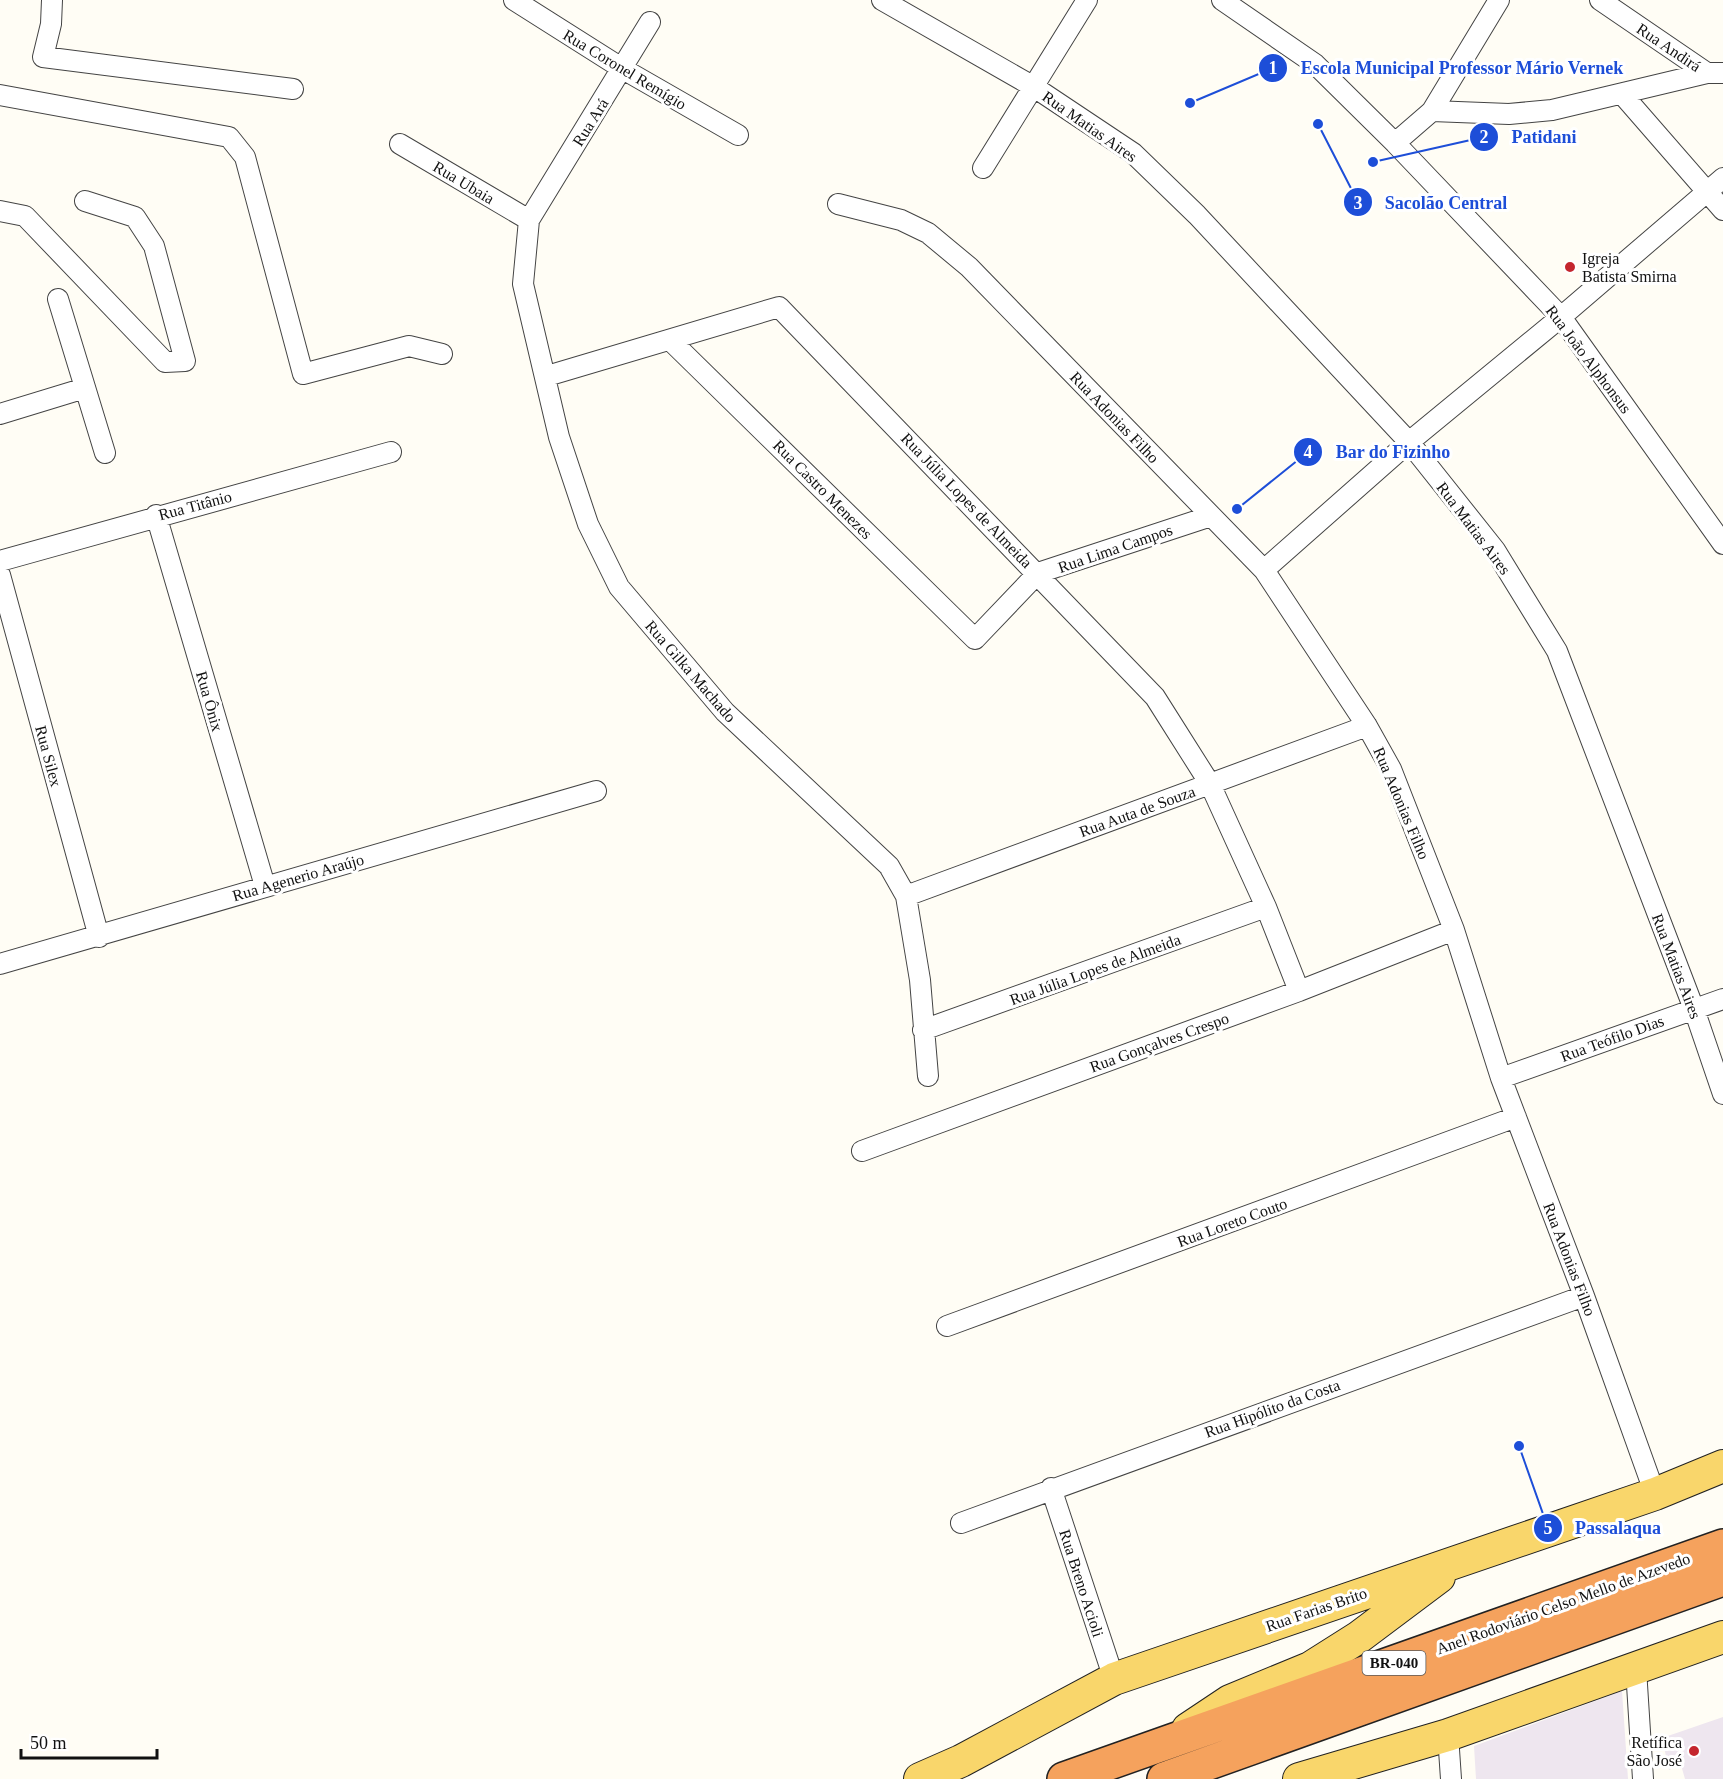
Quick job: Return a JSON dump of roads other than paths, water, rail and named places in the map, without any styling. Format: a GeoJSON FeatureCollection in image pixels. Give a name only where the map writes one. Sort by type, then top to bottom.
{"type":"FeatureCollection","features":[{"type":"Feature","properties":{"kind":"highway","name":"Anel Rodoviário Celso Mello de Azevedo"},"geometry":{"type":"LineString","coordinates":[[1064,1779],[1723,1546]]}},
{"type":"Feature","properties":{"kind":"highway","name":"Anel Rodoviário Celso Mello de Azevedo"},"geometry":{"type":"LineString","coordinates":[[1164,1779],[1723,1579]]}},
{"type":"Feature","properties":{"kind":"main road","name":"Rua Farias Brito"},"geometry":{"type":"LineString","coordinates":[[920,1779],[961,1761],[1114,1678],[1654,1494],[1723,1466]]}},
{"type":"Feature","properties":{"kind":"main road"},"geometry":{"type":"LineString","coordinates":[[1169,1742],[1230,1701],[1310,1668],[1359,1637],[1430,1582],[1476,1554]]}},
{"type":"Feature","properties":{"kind":"main road"},"geometry":{"type":"LineString","coordinates":[[1299,1779],[1448,1735],[1723,1637]]}},
{"type":"Feature","properties":{"kind":"street"},"geometry":{"type":"LineString","coordinates":[[52,0],[51,24],[43,57],[293,89]]}},
{"type":"Feature","properties":{"kind":"street","name":"Rua Coronel Remígio"},"geometry":{"type":"LineString","coordinates":[[514,0],[622,69],[738,135]]}},
{"type":"Feature","properties":{"kind":"street","name":"Rua Matias Aires"},"geometry":{"type":"LineString","coordinates":[[882,0],[1034,87],[1133,153],[1197,215],[1408,442],[1495,550],[1557,651],[1694,1009],[1723,1094]]}},
{"type":"Feature","properties":{"kind":"street"},"geometry":{"type":"LineString","coordinates":[[983,168],[1087,0]]}},
{"type":"Feature","properties":{"kind":"street","name":"Rua João Alphonsus"},"geometry":{"type":"LineString","coordinates":[[1222,0],[1315,64],[1395,142],[1561,317],[1723,544]]}},
{"type":"Feature","properties":{"kind":"street"},"geometry":{"type":"LineString","coordinates":[[1395,142],[1432,111],[1499,0]]}},
{"type":"Feature","properties":{"kind":"street","name":"Rua Andirá"},"geometry":{"type":"LineString","coordinates":[[1600,0],[1715,73]]}},
{"type":"Feature","properties":{"kind":"street","name":"Rua Ará"},"geometry":{"type":"LineString","coordinates":[[529,220],[650,22]]}},
{"type":"Feature","properties":{"kind":"street"},"geometry":{"type":"LineString","coordinates":[[1432,111],[1509,114],[1552,110],[1715,73]]}},
{"type":"Feature","properties":{"kind":"street"},"geometry":{"type":"LineString","coordinates":[[1622,94],[1716,184],[1723,210]]}},
{"type":"Feature","properties":{"kind":"street"},"geometry":{"type":"LineString","coordinates":[[0,95],[229,137],[245,157],[303,374],[410,346],[442,354]]}},
{"type":"Feature","properties":{"kind":"street","name":"Rua Ubaia"},"geometry":{"type":"LineString","coordinates":[[400,144],[529,220]]}},
{"type":"Feature","properties":{"kind":"street"},"geometry":{"type":"LineString","coordinates":[[1264,570],[1408,442],[1561,317],[1716,184]]}},
{"type":"Feature","properties":{"kind":"street"},"geometry":{"type":"LineString","coordinates":[[0,211],[25,216],[165,362],[185,361],[154,246],[135,217],[86,201]]}},
{"type":"Feature","properties":{"kind":"street","name":"Rua Adonias Filho"},"geometry":{"type":"LineString","coordinates":[[838,204],[902,220],[928,233],[969,267],[1264,570],[1367,726],[1391,770],[1454,930],[1501,1078],[1584,1296],[1654,1494]]}},
{"type":"Feature","properties":{"kind":"street","name":"Rua Gilka Machado"},"geometry":{"type":"LineString","coordinates":[[529,220],[523,284],[547,376],[559,437],[585,513],[618,587],[725,712],[889,866],[906,896],[920,980],[928,1076]]}},
{"type":"Feature","properties":{"kind":"street"},"geometry":{"type":"LineString","coordinates":[[58,299],[105,453]]}},
{"type":"Feature","properties":{"kind":"street","name":"Rua Júlia Lopes de Almeida"},"geometry":{"type":"LineString","coordinates":[[547,376],[779,307],[1038,573],[1155,697],[1210,784],[1266,907],[1299,991]]}},
{"type":"Feature","properties":{"kind":"street","name":"Rua Castro Menezes"},"geometry":{"type":"LineString","coordinates":[[670,340],[975,639]]}},
{"type":"Feature","properties":{"kind":"street"},"geometry":{"type":"LineString","coordinates":[[0,414],[86,388]]}},
{"type":"Feature","properties":{"kind":"street","name":"Rua Titânio"},"geometry":{"type":"LineString","coordinates":[[0,561],[156,515],[391,452]]}},
{"type":"Feature","properties":{"kind":"street","name":"Rua Ônix"},"geometry":{"type":"LineString","coordinates":[[156,515],[265,886]]}},
{"type":"Feature","properties":{"kind":"street","name":"Rua Lima Campos"},"geometry":{"type":"LineString","coordinates":[[975,639],[1038,573],[1211,516]]}},
{"type":"Feature","properties":{"kind":"street","name":"Rua Silex"},"geometry":{"type":"LineString","coordinates":[[0,574],[99,937]]}},
{"type":"Feature","properties":{"kind":"street","name":"Rua Auta de Souza"},"geometry":{"type":"LineString","coordinates":[[906,896],[1367,726]]}},
{"type":"Feature","properties":{"kind":"street","name":"Rua Agenerio Araújo"},"geometry":{"type":"LineString","coordinates":[[0,964],[99,937],[265,886],[596,790]]}},
{"type":"Feature","properties":{"kind":"street","name":"Rua Júlia Lopes de Almeida"},"geometry":{"type":"LineString","coordinates":[[923,1030],[1266,907]]}},
{"type":"Feature","properties":{"kind":"street","name":"Rua Gonçalves Crespo"},"geometry":{"type":"LineString","coordinates":[[862,1151],[1299,991],[1454,930]]}},
{"type":"Feature","properties":{"kind":"street","name":"Rua Teófilo Dias"},"geometry":{"type":"LineString","coordinates":[[1501,1078],[1723,999]]}},
{"type":"Feature","properties":{"kind":"street","name":"Rua Loreto Couto"},"geometry":{"type":"LineString","coordinates":[[947,1326],[1516,1117]]}},
{"type":"Feature","properties":{"kind":"street","name":"Rua Hipólito da Costa"},"geometry":{"type":"LineString","coordinates":[[961,1523],[1051,1488],[1584,1296]]}},
{"type":"Feature","properties":{"kind":"street","name":"Rua Breno Acioli"},"geometry":{"type":"LineString","coordinates":[[1051,1488],[1114,1678]]}},
{"type":"Feature","properties":{"kind":"street"},"geometry":{"type":"LineString","coordinates":[[1636,1669],[1643,1779]]}},
{"type":"Feature","properties":{"kind":"street"},"geometry":{"type":"LineString","coordinates":[[1448,1735],[1451,1779]]}},
{"type":"Feature","properties":{"kind":"place","name":"Escola Municipal Professor Mário Vernek"},"geometry":{"type":"Point","coordinates":[1190,103]}},
{"type":"Feature","properties":{"kind":"place","name":"Sacolão Central"},"geometry":{"type":"Point","coordinates":[1318,124]}},
{"type":"Feature","properties":{"kind":"place","name":"Patidani"},"geometry":{"type":"Point","coordinates":[1373,162]}},
{"type":"Feature","properties":{"kind":"place","name":"Igreja Batista Smirna"},"geometry":{"type":"Point","coordinates":[1570,267]}},
{"type":"Feature","properties":{"kind":"place","name":"Bar do Fizinho"},"geometry":{"type":"Point","coordinates":[1237,509]}},
{"type":"Feature","properties":{"kind":"place","name":"Passalaqua"},"geometry":{"type":"Point","coordinates":[1519,1446]}},
{"type":"Feature","properties":{"kind":"place","name":"Retífica São José"},"geometry":{"type":"Point","coordinates":[1694,1751]}}]}
